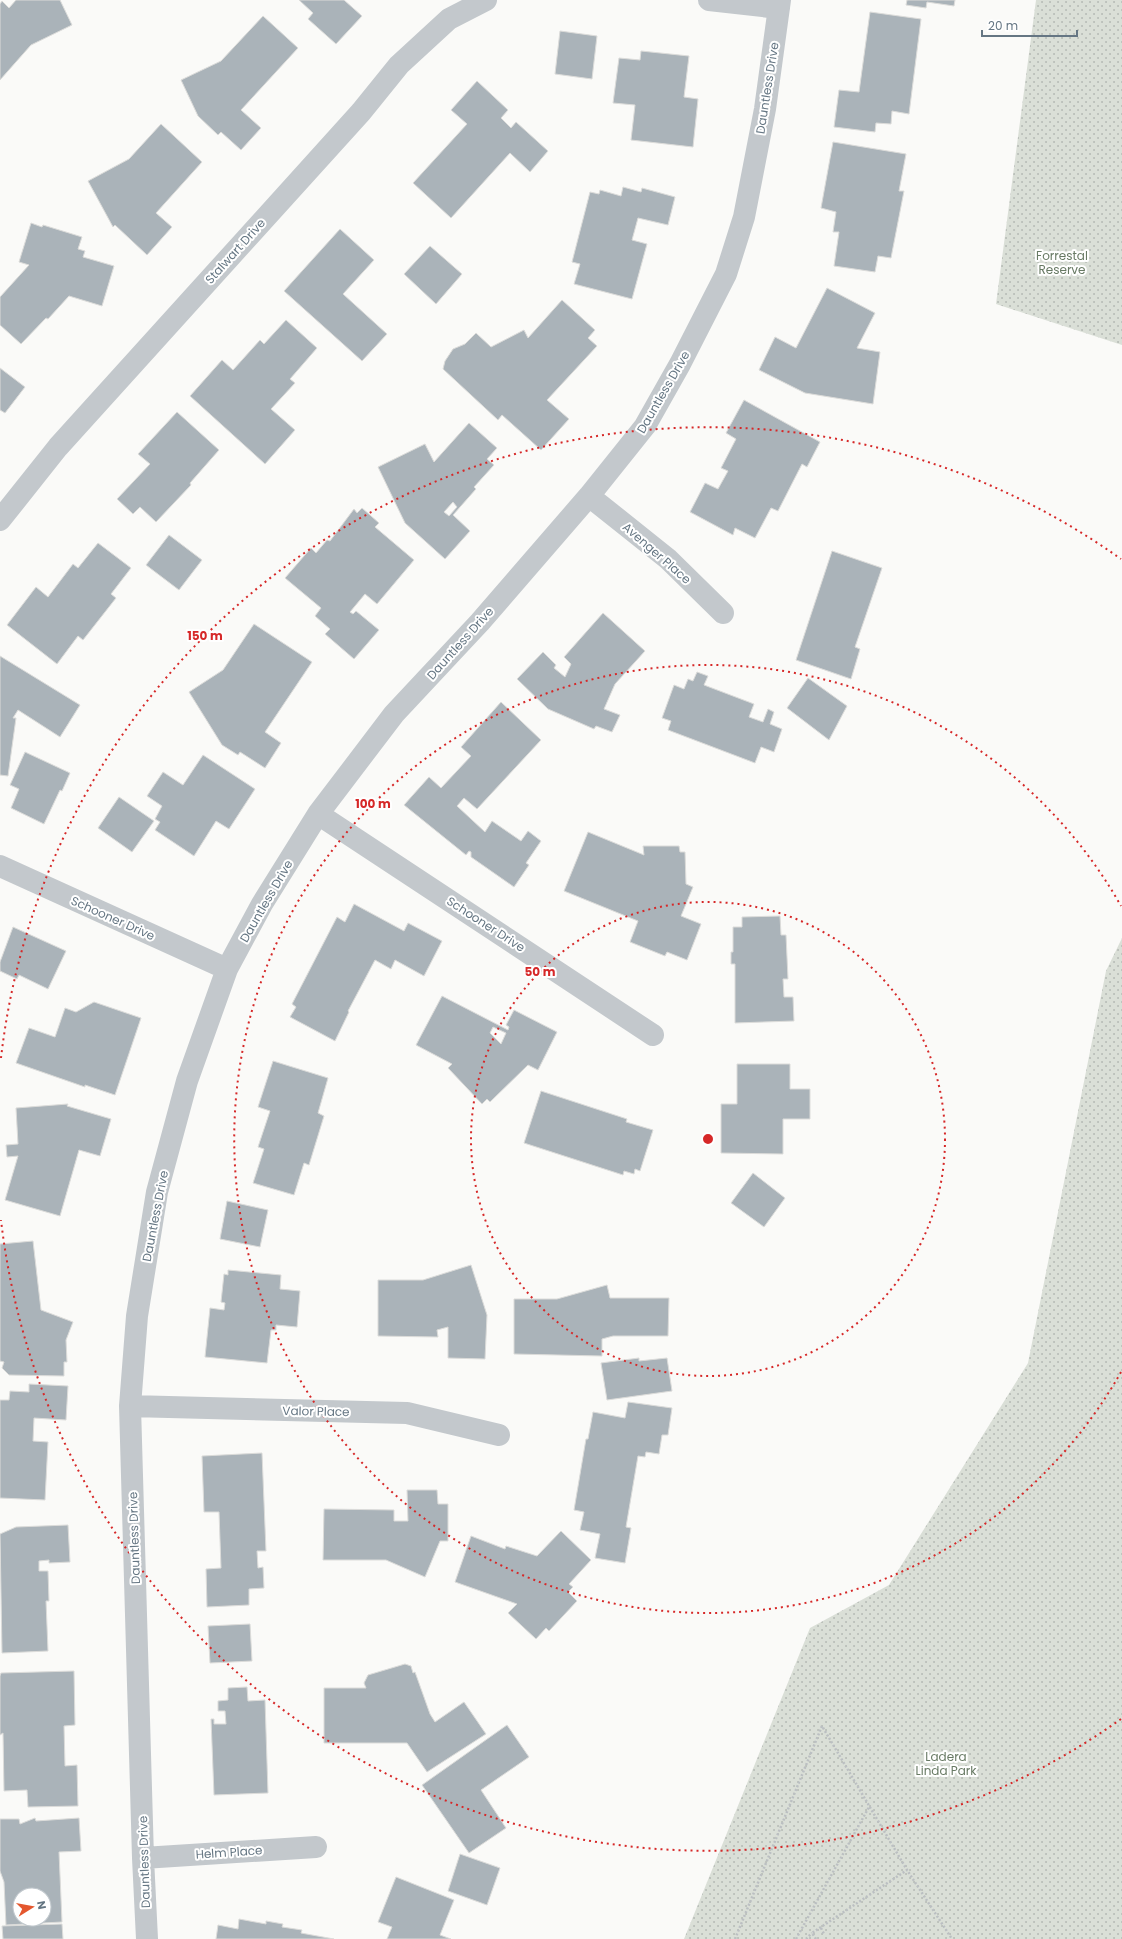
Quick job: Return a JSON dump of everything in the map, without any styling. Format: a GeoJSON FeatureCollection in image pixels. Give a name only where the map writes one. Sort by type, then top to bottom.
{"type":"FeatureCollection","features":[{"type":"Feature","properties":{"kind":"street","name":"Stalwart Drive"},"geometry":{"type":"LineString","coordinates":[[0,520],[58,447],[361,112],[399,65],[449,19],[486,0]]}},
{"type":"Feature","properties":{"kind":"street"},"geometry":{"type":"LineString","coordinates":[[709,0],[780,4]]}},
{"type":"Feature","properties":{"kind":"street","name":"Dauntless Drive"},"geometry":{"type":"LineString","coordinates":[[147,1939],[143,1858],[130,1406],[137,1316],[157,1192],[187,1081],[227,969],[262,904],[318,814],[394,714],[480,622],[589,496],[645,426],[680,364],[726,274],[744,217],[765,109],[780,4]]}},
{"type":"Feature","properties":{"kind":"street","name":"Avenger Place"},"geometry":{"type":"LineString","coordinates":[[589,496],[668,559],[722,613]]}},
{"type":"Feature","properties":{"kind":"street","name":"Schooner Drive"},"geometry":{"type":"LineString","coordinates":[[318,814],[653,1035]]}},
{"type":"Feature","properties":{"kind":"street","name":"Schooner Drive"},"geometry":{"type":"LineString","coordinates":[[0,866],[227,969]]}},
{"type":"Feature","properties":{"kind":"street","name":"Valor Place"},"geometry":{"type":"LineString","coordinates":[[130,1406],[407,1413],[499,1435]]}},
{"type":"Feature","properties":{"kind":"street","name":"Helm Place"},"geometry":{"type":"LineString","coordinates":[[143,1858],[316,1847]]}},
{"type":"Feature","properties":{"kind":"path"},"geometry":{"type":"LineString","coordinates":[[736,1939],[822,1726],[907,1870],[952,1939]]}},
{"type":"Feature","properties":{"kind":"path"},"geometry":{"type":"LineString","coordinates":[[796,1939],[869,1807]]}},
{"type":"Feature","properties":{"kind":"path"},"geometry":{"type":"LineString","coordinates":[[806,1939],[812,1933],[907,1870]]}},
{"type":"Feature","properties":{"kind":"path"},"geometry":{"type":"LineString","coordinates":[[820,1928],[824,1934]]}},
{"type":"Feature","properties":{"kind":"path"},"geometry":{"type":"LineString","coordinates":[[812,1933],[816,1939]]}},
{"type":"Feature","properties":{"kind":"green space","name":"Forrestal Reserve"},"geometry":{"type":"Polygon","coordinates":[[[1036,0],[1122,0],[1122,345],[996,304],[1036,0]]]}},
{"type":"Feature","properties":{"kind":"green space","name":"Ladera Linda Park"},"geometry":{"type":"Polygon","coordinates":[[[1122,938],[1122,1939],[684,1939],[810,1628],[889,1585],[1028,1363],[1106,971],[1122,938]]]}},
{"type":"Feature","properties":{"kind":"building"},"geometry":{"type":"Polygon","coordinates":[[[16,0],[60,0],[72,25],[31,45],[0,80],[0,4],[2,1],[9,8],[16,0]]]}},
{"type":"Feature","properties":{"kind":"building"},"geometry":{"type":"Polygon","coordinates":[[[299,0],[344,0],[362,16],[336,44],[308,19],[313,13],[299,0]]]}},
{"type":"Feature","properties":{"kind":"building"},"geometry":{"type":"Polygon","coordinates":[[[907,0],[955,0],[954,6],[927,2],[926,8],[906,5],[907,0]]]}},
{"type":"Feature","properties":{"kind":"building"},"geometry":{"type":"Polygon","coordinates":[[[870,12],[921,19],[909,114],[892,111],[891,124],[876,123],[875,132],[834,127],[839,90],[859,92],[870,12]]]}},
{"type":"Feature","properties":{"kind":"building"},"geometry":{"type":"Polygon","coordinates":[[[263,16],[298,48],[241,110],[261,128],[241,150],[221,132],[218,135],[198,116],[181,80],[221,61],[263,16]]]}},
{"type":"Feature","properties":{"kind":"building"},"geometry":{"type":"Polygon","coordinates":[[[560,31],[597,36],[592,79],[555,74],[560,31]]]}},
{"type":"Feature","properties":{"kind":"building"},"geometry":{"type":"Polygon","coordinates":[[[641,51],[689,56],[684,97],[698,99],[693,147],[631,140],[635,105],[613,103],[619,58],[640,60],[641,51]]]}},
{"type":"Feature","properties":{"kind":"building"},"geometry":{"type":"Polygon","coordinates":[[[477,81],[508,110],[501,118],[511,128],[516,122],[548,151],[530,172],[510,153],[451,218],[413,183],[467,124],[451,110],[477,81]]]}},
{"type":"Feature","properties":{"kind":"building"},"geometry":{"type":"Polygon","coordinates":[[[161,124],[202,162],[156,213],[172,227],[147,255],[115,225],[113,227],[88,181],[129,159],[161,124]]]}},
{"type":"Feature","properties":{"kind":"building"},"geometry":{"type":"Polygon","coordinates":[[[833,142],[906,154],[899,191],[904,191],[891,258],[878,256],[875,272],[834,266],[839,232],[833,232],[836,212],[821,208],[833,142]]]}},
{"type":"Feature","properties":{"kind":"building"},"geometry":{"type":"Polygon","coordinates":[[[623,187],[641,192],[642,188],[675,197],[668,225],[638,218],[632,240],[647,244],[632,299],[574,284],[580,264],[572,262],[590,192],[599,194],[600,190],[621,196],[623,187]]]}},
{"type":"Feature","properties":{"kind":"building"},"geometry":{"type":"Polygon","coordinates":[[[31,223],[42,227],[43,225],[82,237],[78,249],[85,251],[83,257],[114,266],[102,306],[69,296],[48,319],[46,318],[21,344],[0,325],[0,297],[29,265],[19,262],[31,223]]]}},
{"type":"Feature","properties":{"kind":"building"},"geometry":{"type":"Polygon","coordinates":[[[340,229],[374,260],[343,294],[387,334],[362,361],[284,291],[340,229]]]}},
{"type":"Feature","properties":{"kind":"building"},"geometry":{"type":"Polygon","coordinates":[[[430,246],[462,274],[436,304],[404,274],[430,246]]]}},
{"type":"Feature","properties":{"kind":"building"},"geometry":{"type":"Polygon","coordinates":[[[827,288],[875,313],[857,348],[880,352],[873,404],[805,393],[759,370],[775,337],[796,348],[827,288]]]}},
{"type":"Feature","properties":{"kind":"building"},"geometry":{"type":"Polygon","coordinates":[[[562,300],[595,330],[588,338],[597,346],[547,400],[569,419],[541,450],[502,415],[498,420],[443,369],[445,361],[453,349],[465,344],[476,333],[491,347],[524,330],[528,338],[562,300]]]}},
{"type":"Feature","properties":{"kind":"building"},"geometry":{"type":"Polygon","coordinates":[[[286,320],[317,348],[290,379],[295,383],[271,409],[295,430],[265,464],[190,396],[222,360],[233,370],[260,340],[264,344],[286,320]]]}},
{"type":"Feature","properties":{"kind":"building"},"geometry":{"type":"Polygon","coordinates":[[[0,368],[25,387],[5,413],[0,410],[0,368]]]}},
{"type":"Feature","properties":{"kind":"building"},"geometry":{"type":"Polygon","coordinates":[[[744,400],[820,442],[807,467],[802,464],[778,511],[771,508],[755,538],[735,528],[733,535],[690,512],[705,483],[718,489],[728,471],[721,468],[736,439],[726,433],[744,400]]]}},
{"type":"Feature","properties":{"kind":"building"},"geometry":{"type":"Polygon","coordinates":[[[177,412],[219,450],[190,483],[191,485],[156,522],[140,507],[133,514],[117,499],[150,464],[138,454],[177,412]]]}},
{"type":"Feature","properties":{"kind":"building"},"geometry":{"type":"Polygon","coordinates":[[[469,423],[497,448],[487,459],[494,465],[474,487],[476,489],[453,515],[470,531],[445,559],[405,523],[378,467],[425,444],[434,462],[469,423]],[[453,502],[444,512],[449,516],[457,507],[453,502]]]}},
{"type":"Feature","properties":{"kind":"building"},"geometry":{"type":"Polygon","coordinates":[[[362,508],[379,523],[375,527],[414,560],[377,604],[365,594],[350,612],[353,614],[356,611],[379,630],[354,659],[325,634],[330,629],[315,616],[321,608],[285,578],[311,548],[316,553],[327,540],[330,541],[354,509],[357,513],[362,508]]]}},
{"type":"Feature","properties":{"kind":"building"},"geometry":{"type":"Polygon","coordinates":[[[169,535],[202,560],[179,590],[146,565],[169,535]]]}},
{"type":"Feature","properties":{"kind":"building"},"geometry":{"type":"Polygon","coordinates":[[[98,543],[131,568],[111,594],[116,598],[83,640],[78,636],[57,664],[7,625],[36,587],[48,597],[73,564],[78,568],[98,543]]]}},
{"type":"Feature","properties":{"kind":"building"},"geometry":{"type":"Polygon","coordinates":[[[832,551],[882,568],[855,647],[860,649],[851,679],[796,660],[832,551]]]}},
{"type":"Feature","properties":{"kind":"building"},"geometry":{"type":"Polygon","coordinates":[[[603,613],[645,651],[615,684],[604,709],[620,715],[612,732],[596,726],[594,729],[548,709],[517,679],[543,652],[556,665],[554,668],[565,677],[571,664],[564,657],[603,613]]]}},
{"type":"Feature","properties":{"kind":"building"},"geometry":{"type":"Polygon","coordinates":[[[254,624],[312,662],[265,732],[281,743],[265,768],[240,752],[238,755],[222,745],[189,692],[223,670],[254,624]]]}},
{"type":"Feature","properties":{"kind":"building"},"geometry":{"type":"Polygon","coordinates":[[[0,656],[80,705],[60,737],[18,710],[13,718],[16,718],[8,776],[0,775],[0,656]]]}},
{"type":"Feature","properties":{"kind":"building"},"geometry":{"type":"Polygon","coordinates":[[[697,672],[708,676],[704,685],[754,704],[749,717],[763,722],[768,709],[774,712],[770,724],[782,729],[774,752],[761,747],[755,763],[668,730],[671,721],[662,718],[674,685],[684,689],[688,679],[693,681],[697,672]]]}},
{"type":"Feature","properties":{"kind":"building"},"geometry":{"type":"Polygon","coordinates":[[[808,678],[847,706],[829,740],[787,708],[808,678]]]}},
{"type":"Feature","properties":{"kind":"building"},"geometry":{"type":"Polygon","coordinates":[[[501,702],[541,740],[477,809],[464,798],[457,806],[485,832],[492,821],[521,841],[528,831],[541,841],[526,863],[529,865],[514,887],[471,857],[471,852],[469,851],[466,855],[404,805],[429,777],[441,788],[471,756],[461,747],[501,702]]]}},
{"type":"Feature","properties":{"kind":"building"},"geometry":{"type":"Polygon","coordinates":[[[25,752],[70,773],[44,824],[11,808],[19,789],[10,785],[25,752]]]}},
{"type":"Feature","properties":{"kind":"building"},"geometry":{"type":"Polygon","coordinates":[[[203,755],[255,789],[229,829],[216,821],[194,856],[155,830],[160,822],[155,819],[162,806],[147,796],[163,772],[183,785],[203,755]]]}},
{"type":"Feature","properties":{"kind":"building"},"geometry":{"type":"Polygon","coordinates":[[[119,797],[154,821],[132,852],[98,828],[119,797]]]}},
{"type":"Feature","properties":{"kind":"building"},"geometry":{"type":"Polygon","coordinates":[[[588,832],[644,855],[643,846],[679,846],[680,852],[685,852],[686,884],[693,887],[681,916],[701,924],[687,960],[667,952],[665,956],[630,942],[638,921],[564,891],[588,832]]]}},
{"type":"Feature","properties":{"kind":"building"},"geometry":{"type":"Polygon","coordinates":[[[354,904],[404,931],[408,923],[442,941],[424,976],[395,960],[391,969],[375,960],[348,1011],[349,1012],[335,1041],[290,1017],[296,1007],[292,1004],[337,917],[345,922],[354,904]]]}},
{"type":"Feature","properties":{"kind":"building"},"geometry":{"type":"Polygon","coordinates":[[[780,916],[781,935],[786,935],[788,979],[783,979],[784,997],[793,997],[794,1021],[735,1023],[735,964],[731,964],[731,952],[733,952],[733,927],[742,927],[742,917],[780,916]]]}},
{"type":"Feature","properties":{"kind":"building"},"geometry":{"type":"Polygon","coordinates":[[[13,927],[66,951],[48,989],[19,975],[17,979],[0,971],[0,962],[13,927]]]}},
{"type":"Feature","properties":{"kind":"building"},"geometry":{"type":"Polygon","coordinates":[[[442,996],[508,1030],[509,1027],[506,1025],[514,1010],[557,1032],[538,1070],[528,1065],[490,1102],[487,1099],[482,1104],[448,1068],[452,1064],[416,1045],[442,996]],[[493,1027],[490,1033],[501,1044],[506,1033],[493,1027]]]}},
{"type":"Feature","properties":{"kind":"building"},"geometry":{"type":"Polygon","coordinates":[[[94,1002],[141,1018],[115,1095],[85,1085],[85,1087],[16,1063],[29,1028],[55,1037],[65,1008],[76,1012],[94,1002]]]}},
{"type":"Feature","properties":{"kind":"building"},"geometry":{"type":"Polygon","coordinates":[[[273,1061],[328,1078],[318,1113],[324,1116],[309,1165],[304,1163],[294,1195],[253,1183],[264,1149],[258,1147],[270,1111],[258,1107],[273,1061]]]}},
{"type":"Feature","properties":{"kind":"building"},"geometry":{"type":"Polygon","coordinates":[[[737,1064],[790,1064],[790,1089],[810,1089],[810,1119],[783,1119],[783,1154],[721,1153],[721,1104],[737,1104],[737,1064]]]}},
{"type":"Feature","properties":{"kind":"building"},"geometry":{"type":"Polygon","coordinates":[[[541,1091],[627,1119],[626,1122],[653,1130],[640,1171],[635,1169],[634,1174],[624,1171],[623,1175],[524,1143],[541,1091]]]}},
{"type":"Feature","properties":{"kind":"building"},"geometry":{"type":"Polygon","coordinates":[[[68,1104],[67,1106],[111,1119],[100,1156],[79,1150],[60,1216],[5,1200],[18,1156],[7,1157],[6,1145],[18,1144],[16,1108],[68,1104]]]}},
{"type":"Feature","properties":{"kind":"building"},"geometry":{"type":"Polygon","coordinates":[[[753,1173],[785,1198],[764,1227],[731,1203],[753,1173]]]}},
{"type":"Feature","properties":{"kind":"building"},"geometry":{"type":"Polygon","coordinates":[[[227,1201],[268,1210],[260,1247],[220,1239],[227,1201]]]}},
{"type":"Feature","properties":{"kind":"building"},"geometry":{"type":"Polygon","coordinates":[[[33,1241],[41,1310],[73,1322],[66,1340],[67,1362],[64,1362],[64,1376],[9,1375],[2,1368],[4,1362],[0,1361],[0,1244],[33,1241]]]}},
{"type":"Feature","properties":{"kind":"building"},"geometry":{"type":"Polygon","coordinates":[[[471,1265],[487,1315],[485,1359],[448,1358],[448,1327],[437,1330],[438,1337],[378,1336],[378,1280],[423,1280],[471,1265]]]}},
{"type":"Feature","properties":{"kind":"building"},"geometry":{"type":"Polygon","coordinates":[[[228,1270],[281,1275],[280,1289],[300,1291],[297,1327],[276,1325],[276,1330],[271,1330],[267,1363],[205,1357],[210,1308],[224,1310],[225,1303],[221,1302],[224,1274],[228,1275],[228,1270]]]}},
{"type":"Feature","properties":{"kind":"building"},"geometry":{"type":"Polygon","coordinates":[[[607,1285],[610,1298],[669,1298],[668,1336],[613,1336],[602,1339],[602,1356],[514,1354],[514,1299],[557,1299],[607,1285]]]}},
{"type":"Feature","properties":{"kind":"building"},"geometry":{"type":"Polygon","coordinates":[[[639,1358],[639,1361],[667,1358],[672,1391],[607,1400],[601,1363],[639,1358]]]}},
{"type":"Feature","properties":{"kind":"building"},"geometry":{"type":"Polygon","coordinates":[[[29,1384],[68,1386],[66,1420],[34,1418],[33,1441],[48,1442],[45,1500],[0,1498],[0,1400],[9,1400],[10,1391],[29,1392],[29,1384]]]}},
{"type":"Feature","properties":{"kind":"building"},"geometry":{"type":"Polygon","coordinates":[[[628,1402],[672,1408],[668,1435],[662,1435],[659,1454],[646,1452],[645,1457],[638,1456],[626,1527],[631,1528],[625,1563],[595,1558],[600,1534],[580,1530],[584,1512],[574,1510],[586,1439],[588,1439],[593,1412],[625,1418],[628,1402]]]}},
{"type":"Feature","properties":{"kind":"building"},"geometry":{"type":"Polygon","coordinates":[[[262,1453],[266,1551],[257,1551],[258,1568],[263,1567],[264,1588],[249,1589],[249,1605],[207,1607],[206,1569],[221,1568],[219,1512],[204,1512],[202,1456],[262,1453]]]}},
{"type":"Feature","properties":{"kind":"building"},"geometry":{"type":"Polygon","coordinates":[[[407,1490],[437,1490],[438,1504],[448,1504],[448,1541],[440,1541],[425,1577],[386,1560],[323,1560],[324,1509],[394,1510],[394,1521],[408,1521],[407,1490]]]}},
{"type":"Feature","properties":{"kind":"building"},"geometry":{"type":"Polygon","coordinates":[[[68,1525],[70,1562],[49,1563],[49,1560],[39,1561],[39,1571],[48,1571],[49,1601],[46,1601],[48,1651],[2,1653],[0,1534],[16,1527],[68,1525]]]}},
{"type":"Feature","properties":{"kind":"building"},"geometry":{"type":"Polygon","coordinates":[[[561,1531],[591,1560],[569,1584],[573,1587],[568,1592],[577,1601],[549,1631],[546,1628],[536,1639],[508,1613],[517,1604],[455,1582],[471,1536],[505,1549],[506,1546],[537,1556],[561,1531]]]}},
{"type":"Feature","properties":{"kind":"building"},"geometry":{"type":"Polygon","coordinates":[[[250,1624],[252,1661],[210,1663],[208,1626],[250,1624]]]}},
{"type":"Feature","properties":{"kind":"building"},"geometry":{"type":"Polygon","coordinates":[[[405,1664],[411,1666],[413,1673],[415,1672],[430,1714],[435,1722],[464,1702],[486,1734],[427,1772],[407,1743],[324,1743],[324,1688],[366,1688],[364,1683],[368,1675],[405,1664]]]}},
{"type":"Feature","properties":{"kind":"building"},"geometry":{"type":"Polygon","coordinates":[[[74,1671],[75,1725],[64,1726],[65,1766],[77,1765],[78,1806],[28,1807],[27,1790],[4,1791],[3,1733],[0,1735],[1,1673],[74,1671]]]}},
{"type":"Feature","properties":{"kind":"building"},"geometry":{"type":"Polygon","coordinates":[[[247,1687],[248,1701],[265,1700],[268,1793],[214,1795],[211,1719],[214,1719],[214,1724],[226,1724],[225,1711],[218,1711],[218,1701],[228,1700],[228,1688],[247,1687]]]}},
{"type":"Feature","properties":{"kind":"building"},"geometry":{"type":"Polygon","coordinates":[[[507,1725],[529,1757],[481,1790],[506,1828],[469,1853],[422,1785],[507,1725]]]}},
{"type":"Feature","properties":{"kind":"building"},"geometry":{"type":"Polygon","coordinates":[[[35,1818],[36,1821],[79,1818],[81,1851],[59,1852],[62,1922],[52,1923],[52,1887],[12,1887],[12,1925],[6,1925],[4,1882],[0,1871],[0,1819],[19,1819],[20,1824],[35,1818]]]}},
{"type":"Feature","properties":{"kind":"building"},"geometry":{"type":"Polygon","coordinates":[[[460,1854],[500,1868],[487,1905],[448,1891],[460,1854]]]}},
{"type":"Feature","properties":{"kind":"building"},"geometry":{"type":"Polygon","coordinates":[[[396,1877],[454,1900],[440,1935],[451,1939],[387,1939],[392,1927],[378,1922],[396,1877]]]}},
{"type":"Feature","properties":{"kind":"building"},"geometry":{"type":"Polygon","coordinates":[[[239,1919],[266,1924],[266,1921],[283,1924],[282,1927],[302,1930],[301,1933],[334,1939],[216,1939],[218,1925],[238,1929],[239,1919]]]}},
{"type":"Feature","properties":{"kind":"building"},"geometry":{"type":"Polygon","coordinates":[[[52,1924],[62,1924],[63,1939],[3,1939],[2,1926],[52,1927],[52,1924]]]}}]}
